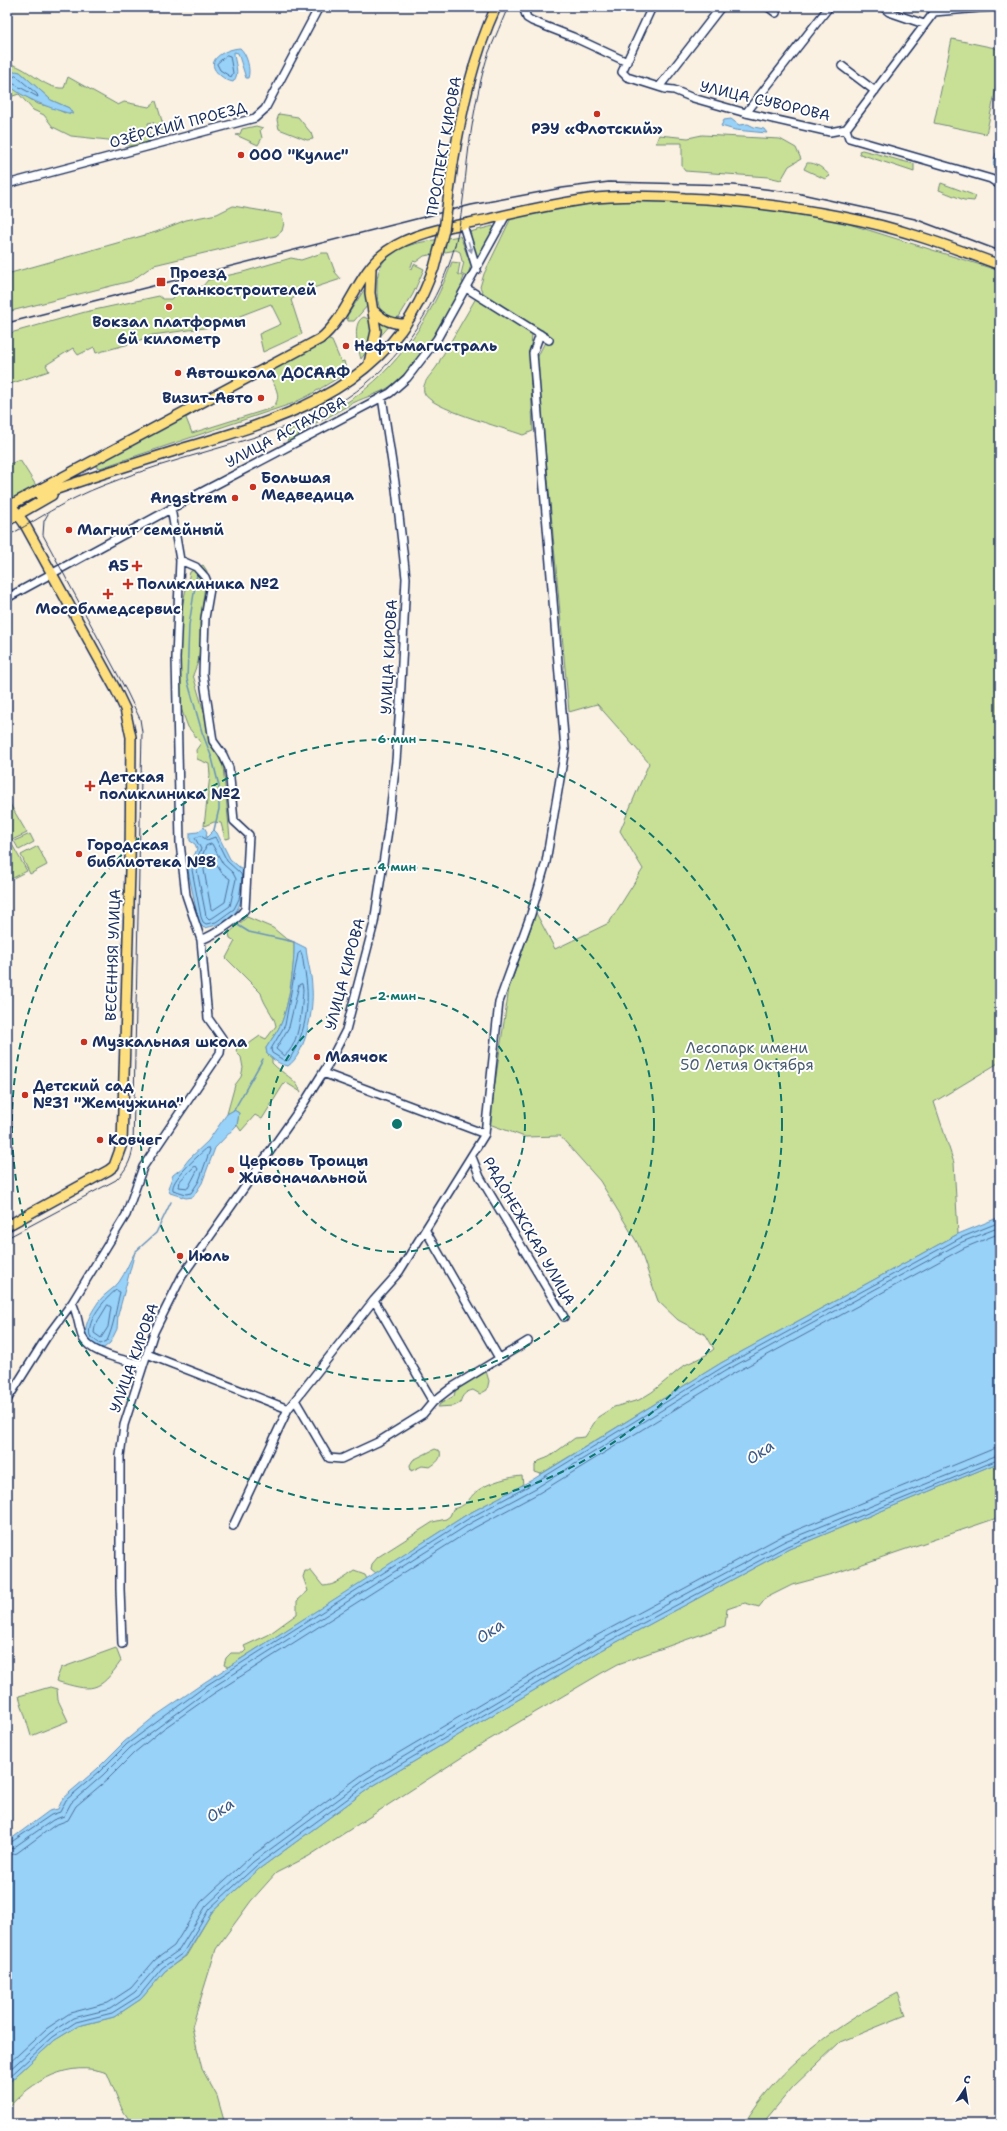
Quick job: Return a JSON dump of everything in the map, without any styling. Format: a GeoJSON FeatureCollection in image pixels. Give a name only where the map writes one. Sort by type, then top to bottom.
{"type":"FeatureCollection","features":[{"type":"Feature","properties":{"kind":"main road","name":"ПРОСПЕКТ КИРОВА"},"geometry":{"type":"LineString","coordinates":[[434,268],[444,230],[453,163],[471,72],[479,46],[496,7]]}},
{"type":"Feature","properties":{"kind":"main road"},"geometry":{"type":"LineString","coordinates":[[9,506],[320,339],[331,330],[337,322],[372,265],[387,251],[401,243],[463,225],[589,199],[662,196],[737,200],[844,217],[935,242],[1000,265]]}},
{"type":"Feature","properties":{"kind":"main road"},"geometry":{"type":"LineString","coordinates":[[369,364],[376,340],[375,312],[370,293],[372,265]]}},
{"type":"Feature","properties":{"kind":"main road","name":"УЛИЦА АСТАХОВА"},"geometry":{"type":"LineString","coordinates":[[9,506],[70,484],[282,416],[328,395],[349,381],[369,364],[406,324],[419,302],[434,268]]}},
{"type":"Feature","properties":{"kind":"main road"},"geometry":{"type":"LineString","coordinates":[[375,312],[381,318],[389,322],[406,324]]}},
{"type":"Feature","properties":{"kind":"main road","name":"УЛИЦА АСТАХОВА"},"geometry":{"type":"LineString","coordinates":[[7,521],[70,484]]}},
{"type":"Feature","properties":{"kind":"main road","name":"ВЕСЕННЯЯ УЛИЦА"},"geometry":{"type":"LineString","coordinates":[[7,1226],[109,1170],[118,1159],[122,1144],[123,1125],[124,1021],[130,870],[130,727],[125,709],[52,574],[18,515],[9,506]]}},
{"type":"Feature","properties":{"kind":"street","name":"ОЗЁРСКИЙ ПРОЕЗД"},"geometry":{"type":"LineString","coordinates":[[7,184],[255,118],[265,109],[319,7]]}},
{"type":"Feature","properties":{"kind":"street"},"geometry":{"type":"LineString","coordinates":[[523,7],[527,18],[532,21],[573,37],[627,62],[652,7]]}},
{"type":"Feature","properties":{"kind":"street"},"geometry":{"type":"LineString","coordinates":[[659,87],[721,7]]}},
{"type":"Feature","properties":{"kind":"street"},"geometry":{"type":"LineString","coordinates":[[768,7],[776,13]]}},
{"type":"Feature","properties":{"kind":"street"},"geometry":{"type":"LineString","coordinates":[[746,114],[829,7]]}},
{"type":"Feature","properties":{"kind":"street"},"geometry":{"type":"LineString","coordinates":[[883,7],[889,12],[924,24]]}},
{"type":"Feature","properties":{"kind":"street"},"geometry":{"type":"LineString","coordinates":[[846,129],[936,9],[991,7]]}},
{"type":"Feature","properties":{"kind":"street","name":"УЛИЦА СУВОРОВА"},"geometry":{"type":"LineString","coordinates":[[627,62],[622,72],[627,77],[674,90],[693,98],[746,114],[830,132],[846,129],[849,138]]}},
{"type":"Feature","properties":{"kind":"street"},"geometry":{"type":"LineString","coordinates":[[842,66],[875,91]]}},
{"type":"Feature","properties":{"kind":"street"},"geometry":{"type":"LineString","coordinates":[[830,132],[991,179],[1000,185]]}},
{"type":"Feature","properties":{"kind":"street","name":"УЛИЦА АСТАХОВА"},"geometry":{"type":"LineString","coordinates":[[7,598],[171,508],[390,393],[407,378],[437,339],[477,270],[506,215]]}},
{"type":"Feature","properties":{"kind":"street"},"geometry":{"type":"LineString","coordinates":[[463,225],[477,270]]}},
{"type":"Feature","properties":{"kind":"street"},"geometry":{"type":"LineString","coordinates":[[466,288],[549,340]]}},
{"type":"Feature","properties":{"kind":"street"},"geometry":{"type":"LineString","coordinates":[[232,1526],[288,1409],[374,1300],[399,1272],[426,1231],[485,1134],[499,1002],[531,914],[546,862],[565,749],[533,353],[540,334]]}},
{"type":"Feature","properties":{"kind":"street","name":"УЛИЦА КИРОВА"},"geometry":{"type":"LineString","coordinates":[[122,1644],[120,1589],[120,1456],[124,1425],[143,1364],[164,1309],[182,1276],[304,1103],[323,1073],[346,1030],[374,923],[388,830],[400,705],[406,578],[397,496],[382,397]]}},
{"type":"Feature","properties":{"kind":"street"},"geometry":{"type":"LineString","coordinates":[[7,1400],[46,1338],[72,1303],[126,1215],[143,1166],[220,1053],[222,1038],[208,1018],[201,940],[186,894],[180,843],[176,658],[180,560],[171,508]]}},
{"type":"Feature","properties":{"kind":"street"},"geometry":{"type":"LineString","coordinates":[[180,560],[196,567],[205,577],[210,589],[205,618],[203,674],[213,740],[223,754],[229,768],[234,821],[249,835],[245,909],[239,918],[228,923],[209,937],[201,940]]}},
{"type":"Feature","properties":{"kind":"street"},"geometry":{"type":"LineString","coordinates":[[323,1073],[485,1134]]}},
{"type":"Feature","properties":{"kind":"street","name":"РАДОНЕЖСКАЯ УЛИЦА"},"geometry":{"type":"LineString","coordinates":[[472,1157],[480,1177],[564,1317]]}},
{"type":"Feature","properties":{"kind":"street"},"geometry":{"type":"LineString","coordinates":[[426,1231],[499,1358]]}},
{"type":"Feature","properties":{"kind":"street"},"geometry":{"type":"LineString","coordinates":[[374,1300],[433,1402]]}},
{"type":"Feature","properties":{"kind":"street"},"geometry":{"type":"LineString","coordinates":[[72,1303],[78,1313],[83,1339],[90,1347],[109,1356],[143,1364]]}},
{"type":"Feature","properties":{"kind":"street"},"geometry":{"type":"LineString","coordinates":[[295,1400],[329,1458],[337,1460],[360,1451],[407,1424],[423,1414],[433,1402],[499,1358],[528,1341]]}},
{"type":"Feature","properties":{"kind":"street"},"geometry":{"type":"LineString","coordinates":[[147,1354],[288,1409]]}},
{"type":"Feature","properties":{"kind":"green space"},"geometry":{"type":"Polygon","coordinates":[[[952,39],[1000,49],[1000,71],[986,134],[934,123],[952,39]]]}},
{"type":"Feature","properties":{"kind":"green space"},"geometry":{"type":"Polygon","coordinates":[[[7,64],[21,68],[56,88],[64,88],[68,77],[118,105],[124,102],[149,107],[156,101],[165,131],[158,129],[153,122],[148,123],[151,140],[140,146],[129,146],[108,140],[71,136],[53,127],[44,115],[33,110],[19,94],[7,98],[7,82],[9,86],[38,104],[52,107],[65,113],[69,108],[51,100],[20,72],[9,75],[7,80],[7,64]]]}},
{"type":"Feature","properties":{"kind":"green space"},"geometry":{"type":"Polygon","coordinates":[[[279,114],[298,117],[311,133],[313,139],[307,140],[279,129],[277,120],[279,114]]]}},
{"type":"Feature","properties":{"kind":"green space"},"geometry":{"type":"Polygon","coordinates":[[[256,126],[263,128],[260,130],[262,138],[258,145],[236,135],[240,134],[242,129],[256,126]]]}},
{"type":"Feature","properties":{"kind":"green space"},"geometry":{"type":"Polygon","coordinates":[[[659,135],[688,138],[702,135],[780,139],[796,148],[801,159],[789,166],[781,180],[768,177],[685,171],[682,167],[682,143],[656,143],[659,135]]]}},
{"type":"Feature","properties":{"kind":"green space"},"geometry":{"type":"Polygon","coordinates":[[[862,150],[914,164],[914,172],[860,154],[859,151],[862,150]]]}},
{"type":"Feature","properties":{"kind":"green space"},"geometry":{"type":"Polygon","coordinates":[[[807,163],[820,166],[830,176],[825,179],[804,169],[807,163]]]}},
{"type":"Feature","properties":{"kind":"green space"},"geometry":{"type":"Polygon","coordinates":[[[941,183],[976,196],[974,201],[964,200],[939,190],[941,183]]]}},
{"type":"Feature","properties":{"kind":"green space","name":"Лесопарк имени 50 Летия Октября"},"geometry":{"type":"Polygon","coordinates":[[[665,200],[725,203],[783,210],[833,219],[1000,271],[1000,1062],[934,1102],[954,1163],[958,1234],[721,1363],[541,1474],[535,1472],[535,1465],[539,1461],[549,1457],[575,1438],[585,1437],[598,1417],[614,1407],[639,1400],[652,1392],[685,1365],[706,1355],[714,1349],[706,1335],[678,1320],[658,1301],[638,1244],[600,1181],[560,1136],[525,1137],[489,1124],[509,988],[536,913],[555,949],[609,923],[643,869],[620,831],[649,763],[597,704],[569,712],[537,358],[546,340],[550,341],[548,334],[483,293],[480,287],[484,274],[513,214],[603,202],[665,200]]]}},
{"type":"Feature","properties":{"kind":"green space"},"geometry":{"type":"Polygon","coordinates":[[[233,206],[281,214],[284,223],[282,231],[276,236],[154,265],[131,281],[7,312],[7,274],[156,232],[186,220],[217,214],[233,206]]]}},
{"type":"Feature","properties":{"kind":"green space"},"geometry":{"type":"Polygon","coordinates":[[[493,226],[494,229],[476,260],[468,235],[470,232],[493,226]]]}},
{"type":"Feature","properties":{"kind":"green space"},"geometry":{"type":"Polygon","coordinates":[[[460,236],[471,265],[467,277],[461,274],[464,262],[462,261],[460,252],[456,250],[424,256],[416,262],[413,261],[410,269],[412,269],[414,264],[424,269],[413,294],[399,317],[394,318],[383,313],[378,304],[377,286],[379,271],[384,260],[394,252],[405,247],[433,240],[460,236]]]}},
{"type":"Feature","properties":{"kind":"green space"},"geometry":{"type":"Polygon","coordinates":[[[322,253],[328,253],[335,272],[341,279],[301,292],[291,300],[302,334],[263,352],[259,334],[281,324],[271,304],[237,317],[234,324],[152,335],[133,343],[96,353],[94,347],[78,355],[73,348],[46,365],[49,371],[7,385],[7,334],[85,312],[159,296],[163,299],[171,299],[178,293],[203,286],[208,280],[243,272],[291,258],[301,260],[322,253]]]}},
{"type":"Feature","properties":{"kind":"green space"},"geometry":{"type":"Polygon","coordinates":[[[452,262],[460,263],[458,274],[464,277],[462,282],[464,283],[442,323],[415,361],[395,383],[380,392],[353,403],[321,421],[319,417],[349,401],[383,374],[398,357],[424,321],[435,302],[452,262]]]}},
{"type":"Feature","properties":{"kind":"green space"},"geometry":{"type":"Polygon","coordinates":[[[366,287],[368,305],[354,321],[348,321],[347,316],[366,287]]]}},
{"type":"Feature","properties":{"kind":"green space"},"geometry":{"type":"Polygon","coordinates":[[[476,298],[532,333],[530,361],[533,431],[523,435],[452,411],[428,398],[424,392],[425,383],[438,364],[476,298]]]}},
{"type":"Feature","properties":{"kind":"green space"},"geometry":{"type":"Polygon","coordinates":[[[364,317],[374,322],[369,348],[361,359],[356,336],[358,324],[364,317]]]}},
{"type":"Feature","properties":{"kind":"green space"},"geometry":{"type":"Polygon","coordinates":[[[380,322],[391,324],[377,340],[380,322]]]}},
{"type":"Feature","properties":{"kind":"green space"},"geometry":{"type":"Polygon","coordinates":[[[329,340],[332,341],[341,362],[344,361],[346,370],[343,375],[308,396],[291,404],[100,468],[96,467],[96,464],[215,400],[186,418],[192,433],[272,408],[276,404],[278,395],[268,373],[272,368],[329,340]]]}},
{"type":"Feature","properties":{"kind":"green space"},"geometry":{"type":"Polygon","coordinates":[[[316,419],[318,422],[299,431],[298,438],[287,443],[289,430],[316,419]]]}},
{"type":"Feature","properties":{"kind":"green space"},"geometry":{"type":"Polygon","coordinates":[[[20,460],[37,487],[7,503],[7,465],[20,460]]]}},
{"type":"Feature","properties":{"kind":"green space"},"geometry":{"type":"Polygon","coordinates":[[[203,565],[207,571],[200,623],[201,644],[198,662],[193,675],[206,719],[209,738],[223,766],[230,838],[225,839],[221,823],[214,822],[204,826],[210,775],[209,764],[197,759],[196,750],[201,743],[188,727],[179,703],[180,615],[190,572],[203,565]]]}},
{"type":"Feature","properties":{"kind":"green space"},"geometry":{"type":"Polygon","coordinates":[[[7,799],[27,833],[10,841],[27,871],[7,881],[7,799]]]}},
{"type":"Feature","properties":{"kind":"green space"},"geometry":{"type":"Polygon","coordinates":[[[30,834],[34,842],[19,850],[14,841],[30,834]]]}},
{"type":"Feature","properties":{"kind":"green space"},"geometry":{"type":"Polygon","coordinates":[[[38,846],[47,865],[30,874],[21,855],[38,846]]]}},
{"type":"Feature","properties":{"kind":"green space"},"geometry":{"type":"Polygon","coordinates":[[[247,917],[273,928],[285,938],[294,942],[292,972],[287,1006],[281,1024],[266,1048],[267,1054],[272,1058],[272,1063],[292,1079],[301,1092],[285,1082],[262,1119],[255,1115],[241,1131],[237,1125],[239,1113],[234,1110],[227,1114],[235,1085],[241,1077],[243,1068],[241,1057],[236,1052],[237,1047],[240,1044],[247,1045],[260,1036],[266,1039],[276,1026],[261,993],[226,958],[235,941],[230,938],[229,933],[247,917]]]}},
{"type":"Feature","properties":{"kind":"green space"},"geometry":{"type":"Polygon","coordinates":[[[486,1371],[489,1381],[487,1390],[480,1394],[473,1390],[470,1391],[464,1394],[460,1403],[454,1406],[438,1407],[440,1404],[454,1396],[456,1388],[486,1371]]]}},
{"type":"Feature","properties":{"kind":"green space"},"geometry":{"type":"Polygon","coordinates":[[[435,1449],[440,1451],[439,1459],[436,1462],[430,1467],[422,1466],[411,1471],[410,1465],[413,1460],[435,1449]]]}},
{"type":"Feature","properties":{"kind":"green space"},"geometry":{"type":"Polygon","coordinates":[[[1000,1462],[1000,1517],[833,1574],[792,1585],[766,1598],[759,1607],[745,1603],[727,1609],[725,1626],[618,1664],[487,1741],[309,1856],[276,1873],[251,1901],[216,1949],[192,2027],[202,2069],[217,2096],[225,2124],[132,2124],[122,2109],[107,2073],[93,2069],[65,2071],[52,2075],[28,2090],[7,2109],[7,2084],[55,2040],[78,2026],[114,2017],[141,1999],[165,1971],[186,1956],[212,1912],[259,1869],[371,1787],[602,1650],[789,1549],[1000,1462]]]}},
{"type":"Feature","properties":{"kind":"green space"},"geometry":{"type":"Polygon","coordinates":[[[522,1476],[523,1485],[466,1515],[376,1573],[371,1569],[372,1564],[378,1557],[433,1522],[446,1519],[450,1516],[453,1509],[464,1505],[480,1489],[500,1480],[522,1476]]]}},
{"type":"Feature","properties":{"kind":"green space"},"geometry":{"type":"Polygon","coordinates":[[[305,1571],[311,1571],[323,1586],[336,1583],[354,1571],[365,1575],[367,1579],[228,1667],[224,1665],[226,1658],[231,1653],[243,1653],[246,1650],[244,1646],[268,1635],[297,1614],[297,1601],[308,1591],[303,1577],[305,1571]]]}},
{"type":"Feature","properties":{"kind":"green space"},"geometry":{"type":"Polygon","coordinates":[[[116,1648],[121,1661],[107,1679],[100,1684],[87,1688],[56,1681],[61,1668],[116,1648]]]}},
{"type":"Feature","properties":{"kind":"green space"},"geometry":{"type":"Polygon","coordinates":[[[50,1687],[57,1689],[58,1700],[68,1721],[31,1736],[19,1696],[50,1687]]]}},
{"type":"Feature","properties":{"kind":"green space"},"geometry":{"type":"Polygon","coordinates":[[[898,1993],[906,2015],[840,2042],[793,2087],[762,2124],[744,2124],[758,2103],[775,2083],[812,2048],[854,2018],[898,1993]]]}},
{"type":"Feature","properties":{"kind":"water"},"geometry":{"type":"Polygon","coordinates":[[[240,48],[249,67],[249,75],[248,78],[246,78],[238,53],[234,52],[237,75],[233,82],[224,78],[215,71],[213,65],[217,57],[222,53],[240,48]]]}},
{"type":"Feature","properties":{"kind":"water"},"geometry":{"type":"Polygon","coordinates":[[[16,71],[20,72],[51,100],[69,108],[73,114],[66,113],[36,102],[16,91],[7,80],[9,75],[16,71]]]}},
{"type":"Feature","properties":{"kind":"water"},"geometry":{"type":"Polygon","coordinates":[[[731,119],[739,125],[748,124],[764,129],[767,133],[735,130],[721,126],[724,120],[731,119]]]}},
{"type":"Feature","properties":{"kind":"water"},"geometry":{"type":"Polygon","coordinates":[[[1000,150],[1000,171],[993,164],[996,153],[1000,150]]]}},
{"type":"Feature","properties":{"kind":"water"},"geometry":{"type":"Polygon","coordinates":[[[204,827],[207,832],[206,838],[214,830],[230,859],[245,872],[242,894],[237,910],[225,921],[204,928],[199,924],[188,870],[197,849],[195,844],[190,841],[190,833],[198,832],[204,827]]]}},
{"type":"Feature","properties":{"kind":"water"},"geometry":{"type":"Polygon","coordinates":[[[294,942],[306,948],[311,978],[312,1007],[308,1030],[300,1052],[288,1066],[280,1063],[267,1054],[266,1048],[281,1024],[287,1006],[292,972],[294,942]]]}},
{"type":"Feature","properties":{"kind":"water"},"geometry":{"type":"Polygon","coordinates":[[[234,1110],[239,1113],[237,1125],[215,1148],[202,1183],[193,1197],[186,1198],[170,1193],[168,1188],[173,1175],[182,1168],[189,1159],[208,1141],[227,1114],[234,1110]]]}},
{"type":"Feature","properties":{"kind":"water","name":"Ока"},"geometry":{"type":"Polygon","coordinates":[[[1000,1217],[1000,1462],[789,1549],[602,1650],[371,1787],[259,1869],[212,1912],[185,1956],[165,1971],[141,1999],[114,2017],[78,2026],[55,2040],[7,2084],[7,1842],[49,1811],[58,1809],[63,1798],[97,1769],[124,1742],[154,1717],[205,1682],[466,1515],[532,1480],[721,1363],[958,1234],[1000,1217]]]}},
{"type":"Feature","properties":{"kind":"water"},"geometry":{"type":"Polygon","coordinates":[[[135,1252],[118,1315],[117,1329],[110,1343],[104,1348],[95,1345],[89,1341],[86,1335],[87,1322],[90,1315],[101,1298],[119,1282],[135,1252]]]}},
{"type":"Feature","properties":{"kind":"waterway"},"geometry":{"type":"LineString","coordinates":[[197,574],[189,625],[187,679],[202,732],[212,758],[219,786],[219,809],[214,830]]}},
{"type":"Feature","properties":{"kind":"waterway"},"geometry":{"type":"LineString","coordinates":[[236,924],[249,932],[294,942]]}},
{"type":"Feature","properties":{"kind":"waterway"},"geometry":{"type":"LineString","coordinates":[[234,1110],[263,1059]]}},
{"type":"Feature","properties":{"kind":"waterway"},"geometry":{"type":"LineString","coordinates":[[135,1252],[156,1233],[171,1202]]}},
{"type":"Feature","properties":{"kind":"tram line"},"geometry":{"type":"LineString","coordinates":[[7,536],[68,501],[105,485],[158,466],[278,429],[325,410],[366,384],[385,367],[416,328],[441,284],[450,262],[459,229],[469,143],[479,89],[489,52],[508,7]]}},
{"type":"Feature","properties":{"kind":"tram line"},"geometry":{"type":"LineString","coordinates":[[7,1238],[116,1180],[128,1165],[133,1147],[142,732],[140,719],[127,692],[43,535],[44,521],[48,514]]}},
{"type":"Feature","properties":{"kind":"railway"},"geometry":{"type":"LineString","coordinates":[[7,323],[471,205],[562,188],[609,182],[734,185],[797,193],[915,219],[1000,251]]}},
{"type":"Feature","properties":{"kind":"place","name":"РЭУ «Флотский»"},"geometry":{"type":"Point","coordinates":[597,114]}},
{"type":"Feature","properties":{"kind":"place","name":"ООО \"Кулис\""},"geometry":{"type":"Point","coordinates":[241,155]}},
{"type":"Feature","properties":{"kind":"place","name":"Проезд Станкостроителей"},"geometry":{"type":"Point","coordinates":[161,282]}},
{"type":"Feature","properties":{"kind":"place","name":"Вокзал платформы 6й километр"},"geometry":{"type":"Point","coordinates":[169,307]}},
{"type":"Feature","properties":{"kind":"place","name":"Нефтьмагистраль"},"geometry":{"type":"Point","coordinates":[346,346]}},
{"type":"Feature","properties":{"kind":"place","name":"Автошкола ДОСААФ"},"geometry":{"type":"Point","coordinates":[178,373]}},
{"type":"Feature","properties":{"kind":"place","name":"Визит-Авто"},"geometry":{"type":"Point","coordinates":[261,398]}},
{"type":"Feature","properties":{"kind":"place","name":"Большая Медведица"},"geometry":{"type":"Point","coordinates":[253,487]}},
{"type":"Feature","properties":{"kind":"place","name":"Angstrem"},"geometry":{"type":"Point","coordinates":[235,498]}},
{"type":"Feature","properties":{"kind":"place","name":"Магнит семейный"},"geometry":{"type":"Point","coordinates":[69,530]}},
{"type":"Feature","properties":{"kind":"place","name":"А5"},"geometry":{"type":"Point","coordinates":[137,566]}},
{"type":"Feature","properties":{"kind":"place","name":"Поликлиника №2"},"geometry":{"type":"Point","coordinates":[128,584]}},
{"type":"Feature","properties":{"kind":"place","name":"Мособлмедсервис"},"geometry":{"type":"Point","coordinates":[108,594]}},
{"type":"Feature","properties":{"kind":"place","name":"Детская поликлиника №2"},"geometry":{"type":"Point","coordinates":[90,786]}},
{"type":"Feature","properties":{"kind":"place","name":"Городская библиотека №8"},"geometry":{"type":"Point","coordinates":[79,854]}},
{"type":"Feature","properties":{"kind":"place","name":"Музкальная школа"},"geometry":{"type":"Point","coordinates":[84,1042]}},
{"type":"Feature","properties":{"kind":"place","name":"Маячок"},"geometry":{"type":"Point","coordinates":[317,1057]}},
{"type":"Feature","properties":{"kind":"place","name":"Детский сад №31 \"Жемчужина\""},"geometry":{"type":"Point","coordinates":[25,1095]}},
{"type":"Feature","properties":{"kind":"place","name":"Ковчег"},"geometry":{"type":"Point","coordinates":[100,1140]}},
{"type":"Feature","properties":{"kind":"place","name":"Церковь Троицы Живоначальной"},"geometry":{"type":"Point","coordinates":[231,1170]}},
{"type":"Feature","properties":{"kind":"place","name":"Июль"},"geometry":{"type":"Point","coordinates":[180,1256]}}]}
